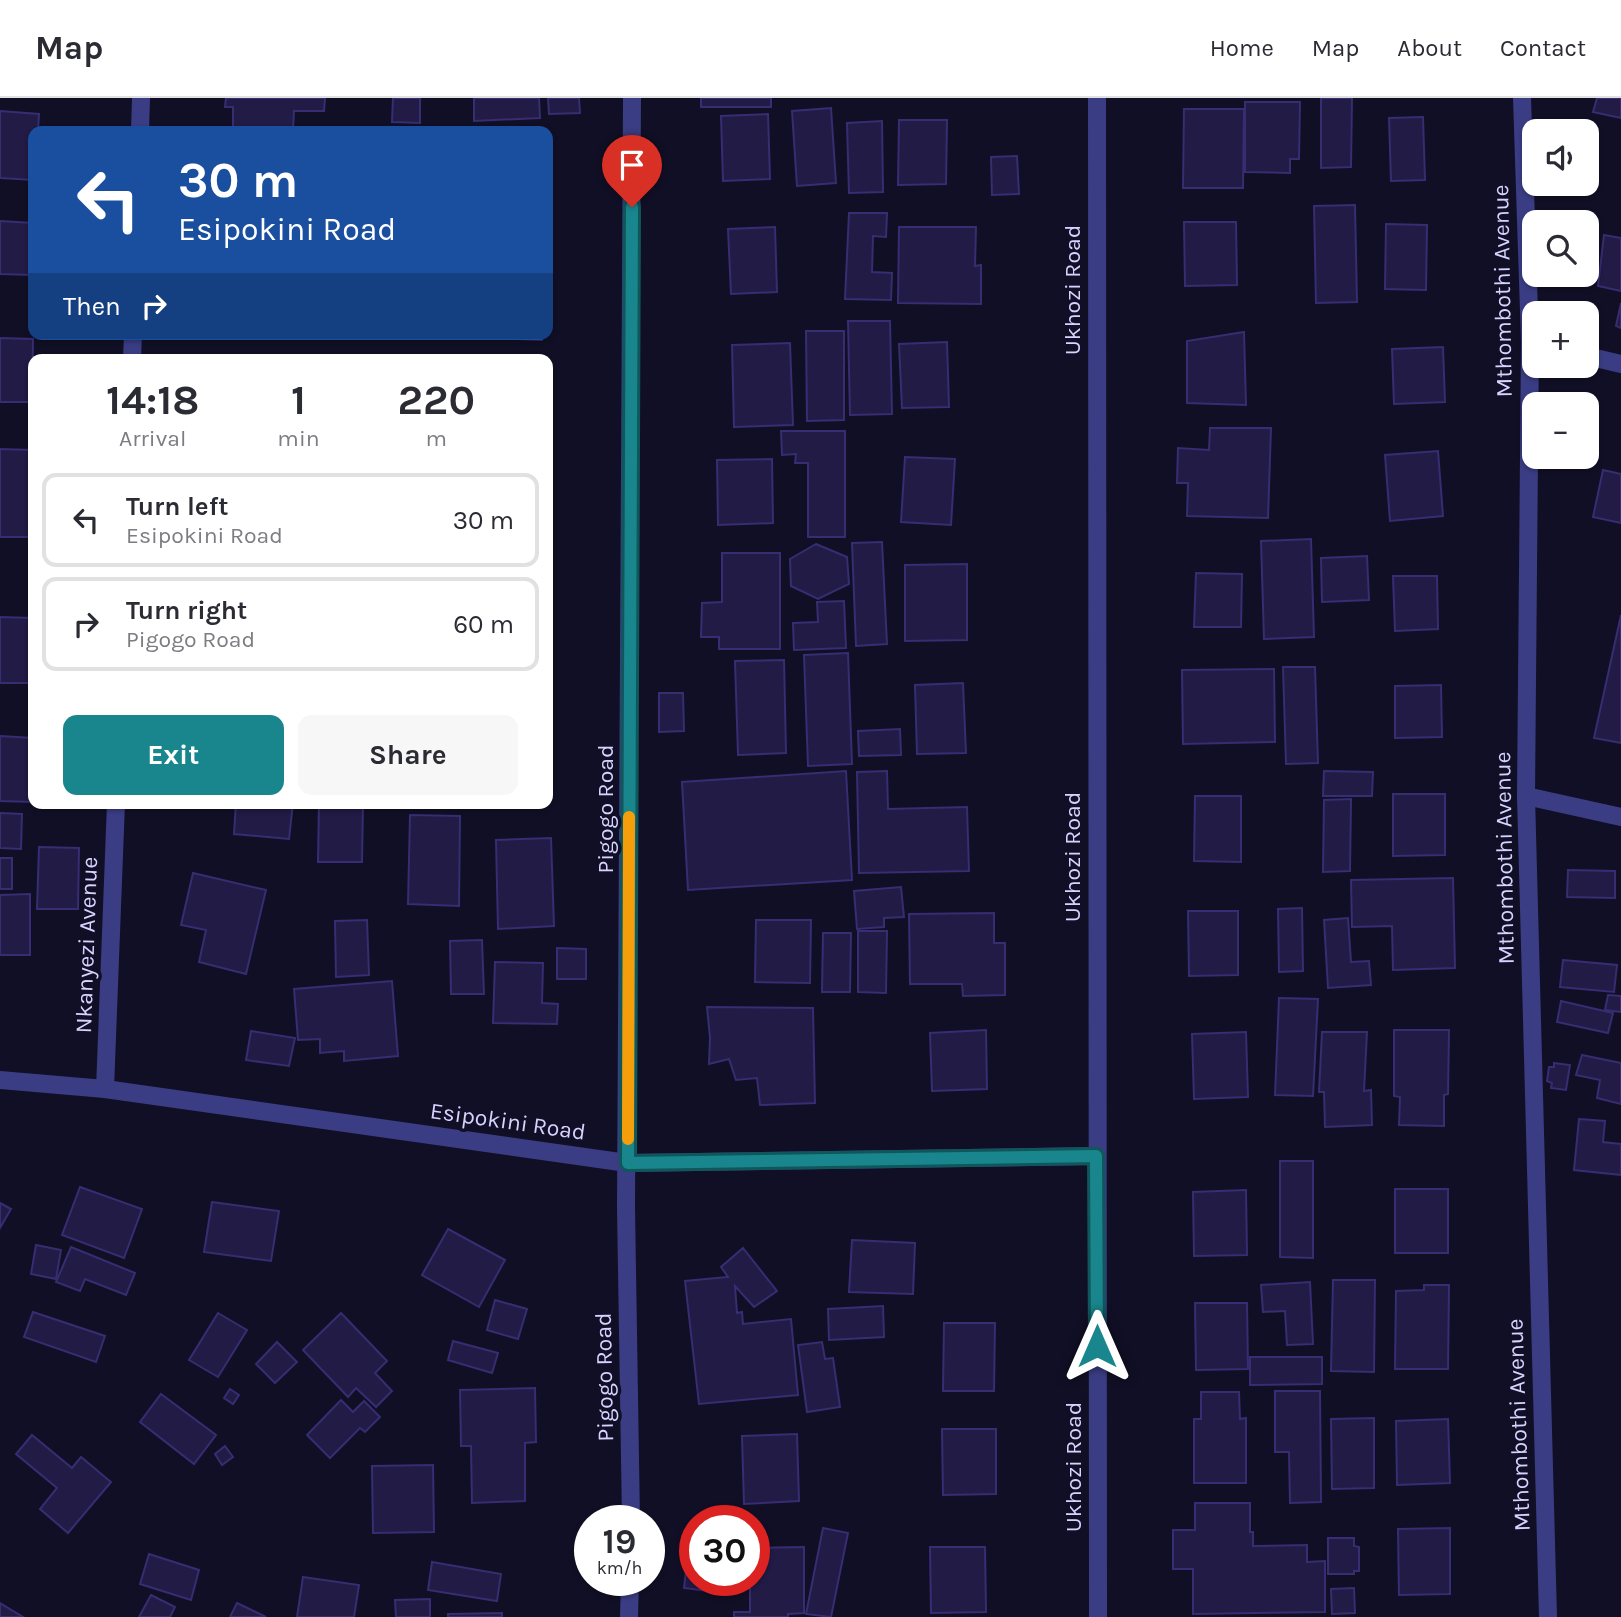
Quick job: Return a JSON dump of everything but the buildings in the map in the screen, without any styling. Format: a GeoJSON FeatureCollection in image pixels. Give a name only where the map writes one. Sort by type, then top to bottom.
{"type":"FeatureCollection","features":[{"type":"Feature","properties":{"kind":"street"},"geometry":{"type":"LineString","coordinates":[[140,126],[141,98]]}},
{"type":"Feature","properties":{"kind":"street","name":"Pigogo Road"},"geometry":{"type":"LineString","coordinates":[[631,1505],[628,1163],[632,98]]}},
{"type":"Feature","properties":{"kind":"street","name":"Ukhozi Road"},"geometry":{"type":"LineString","coordinates":[[1097,98],[1098,1617]]}},
{"type":"Feature","properties":{"kind":"street","name":"Mthombothi Avenue"},"geometry":{"type":"LineString","coordinates":[[1522,98],[1530,301]]}},
{"type":"Feature","properties":{"kind":"street"},"geometry":{"type":"LineString","coordinates":[[1599,359],[1621,364]]}},
{"type":"Feature","properties":{"kind":"street","name":"Mthombothi Avenue"},"geometry":{"type":"LineString","coordinates":[[1532,378],[1526,796],[1548,1617]]}},
{"type":"Feature","properties":{"kind":"street"},"geometry":{"type":"LineString","coordinates":[[1526,796],[1621,817]]}},
{"type":"Feature","properties":{"kind":"street","name":"Nkanyezi Avenue"},"geometry":{"type":"LineString","coordinates":[[105,1089],[116,809]]}},
{"type":"Feature","properties":{"kind":"street","name":"Esipokini Road"},"geometry":{"type":"LineString","coordinates":[[0,1080],[105,1089],[628,1163],[1096,1156]]}},
{"type":"Feature","properties":{"kind":"street"},"geometry":{"type":"LineString","coordinates":[[629,1617],[630,1596]]}},
{"type":"Feature","properties":{"kind":"slow traffic"},"geometry":{"type":"LineString","coordinates":[[628,1139],[629,817]]}},
{"type":"Feature","properties":{"kind":"route"},"geometry":{"type":"LineString","coordinates":[[632,207],[628,1163],[1096,1156],[1097,1346]]}}]}
